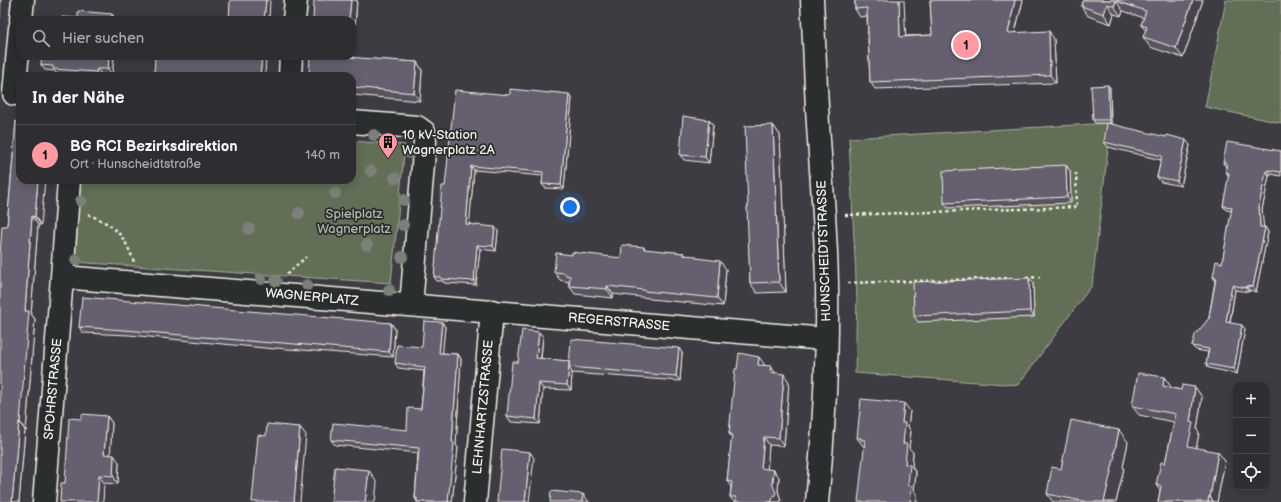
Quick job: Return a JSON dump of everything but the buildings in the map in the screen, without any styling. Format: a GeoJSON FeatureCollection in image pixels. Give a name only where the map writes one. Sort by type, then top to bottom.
{"type":"FeatureCollection","features":[{"type":"Feature","properties":{"kind":"street"},"geometry":{"type":"LineString","coordinates":[[21,16],[22,0]]}},
{"type":"Feature","properties":{"kind":"street"},"geometry":{"type":"LineString","coordinates":[[294,16],[296,0]]}},
{"type":"Feature","properties":{"kind":"street","name":"HUNSCHEIDTSTRASSE"},"geometry":{"type":"LineString","coordinates":[[812,0],[827,284],[823,446],[817,502]]}},
{"type":"Feature","properties":{"kind":"street"},"geometry":{"type":"LineString","coordinates":[[11,93],[16,57]]}},
{"type":"Feature","properties":{"kind":"street"},"geometry":{"type":"LineString","coordinates":[[290,72],[291,60]]}},
{"type":"Feature","properties":{"kind":"street"},"geometry":{"type":"LineString","coordinates":[[356,122],[417,127],[424,132],[425,141],[412,305]]}},
{"type":"Feature","properties":{"kind":"street"},"geometry":{"type":"LineString","coordinates":[[62,277],[69,184]]}},
{"type":"Feature","properties":{"kind":"street","name":"WAGNERPLATZ"},"geometry":{"type":"LineString","coordinates":[[62,277],[412,305]]}},
{"type":"Feature","properties":{"kind":"street","name":"SPOHRSTRASSE"},"geometry":{"type":"LineString","coordinates":[[44,502],[62,277]]}},
{"type":"Feature","properties":{"kind":"street","name":"REGERSTRASSE"},"geometry":{"type":"LineString","coordinates":[[412,305],[826,339]]}},
{"type":"Feature","properties":{"kind":"street","name":"LEHNHARTZSTRASSE"},"geometry":{"type":"LineString","coordinates":[[475,502],[492,311]]}},
{"type":"Feature","properties":{"kind":"path"},"geometry":{"type":"LineString","coordinates":[[824,216],[1077,207],[1076,173]]}},
{"type":"Feature","properties":{"kind":"path"},"geometry":{"type":"LineString","coordinates":[[86,213],[107,224],[123,238],[135,263]]}},
{"type":"Feature","properties":{"kind":"path"},"geometry":{"type":"LineString","coordinates":[[285,276],[306,257]]}},
{"type":"Feature","properties":{"kind":"path"},"geometry":{"type":"LineString","coordinates":[[1024,278],[1040,277]]}},
{"type":"Feature","properties":{"kind":"path"},"geometry":{"type":"LineString","coordinates":[[827,284],[1016,278]]}},
{"type":"Feature","properties":{"kind":"green space"},"geometry":{"type":"Polygon","coordinates":[[[1226,0],[1281,0],[1281,123],[1205,107],[1226,0]]]}},
{"type":"Feature","properties":{"kind":"green space"},"geometry":{"type":"Polygon","coordinates":[[[1111,123],[1092,285],[1018,385],[855,373],[857,299],[849,138],[1111,123]]]}},
{"type":"Feature","properties":{"kind":"green space","name":"Spielplatz Wagnerplatz"},"geometry":{"type":"Polygon","coordinates":[[[356,141],[405,145],[391,283],[73,262],[80,184],[356,184],[356,141]]]}},
{"type":"Feature","properties":{"kind":"place","name":"BG RCI Bezirksdirektion"},"geometry":{"type":"Point","coordinates":[966,45]}},
{"type":"Feature","properties":{"kind":"place","name":"10 kV-Station Wagnerplatz 2A"},"geometry":{"type":"Point","coordinates":[388,159]}}]}
